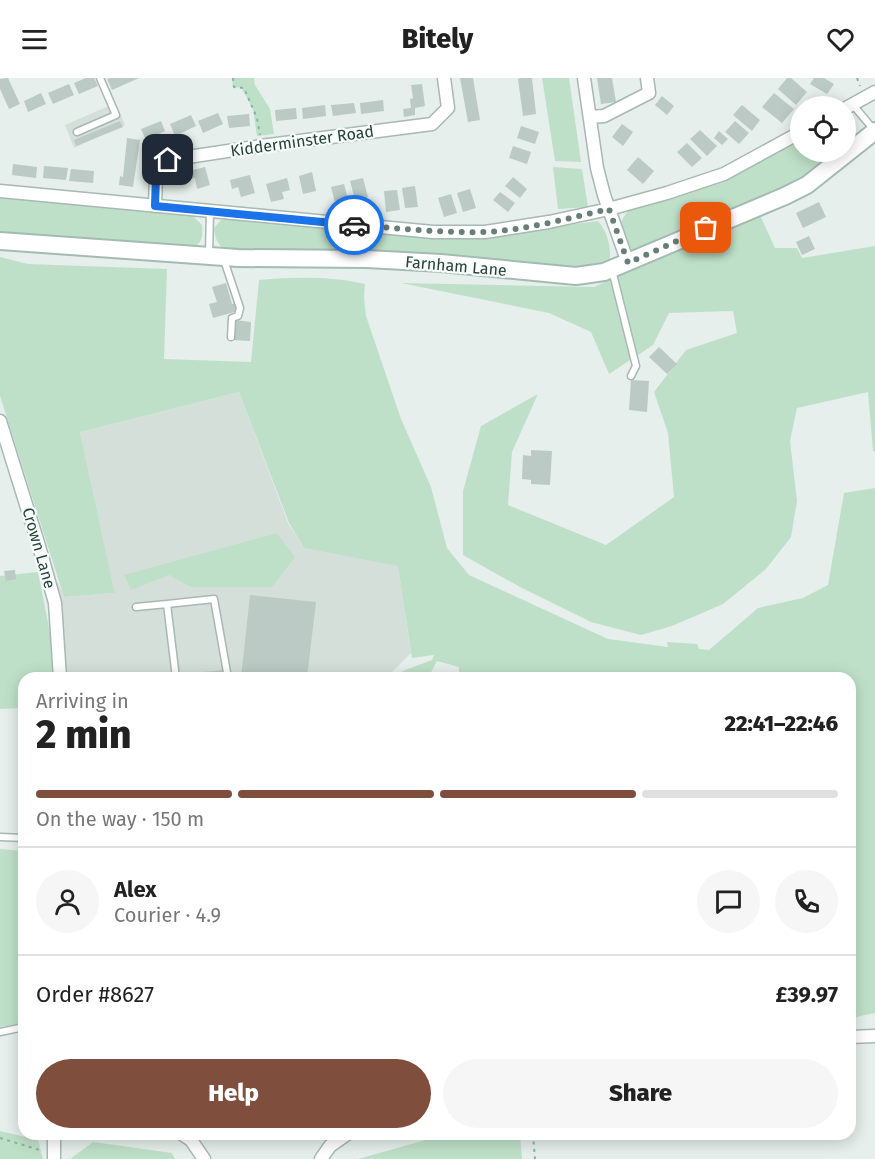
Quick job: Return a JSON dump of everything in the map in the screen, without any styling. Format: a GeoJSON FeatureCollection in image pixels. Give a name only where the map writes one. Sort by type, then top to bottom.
{"type":"FeatureCollection","features":[{"type":"Feature","properties":{"kind":"street","name":"Kidderminster Road"},"geometry":{"type":"LineString","coordinates":[[155,206],[156,175],[168,160],[432,124],[448,108],[444,78]]}},
{"type":"Feature","properties":{"kind":"street"},"geometry":{"type":"LineString","coordinates":[[584,78],[597,168],[609,209],[620,266]]}},
{"type":"Feature","properties":{"kind":"street"},"geometry":{"type":"LineString","coordinates":[[590,117],[604,116],[649,93],[647,78]]}},
{"type":"Feature","properties":{"kind":"street"},"geometry":{"type":"LineString","coordinates":[[856,103],[875,92]]}},
{"type":"Feature","properties":{"kind":"street","name":"Farnham Lane"},"geometry":{"type":"LineString","coordinates":[[0,241],[216,256],[441,263],[591,276],[620,266],[807,185],[875,131]]}},
{"type":"Feature","properties":{"kind":"street"},"geometry":{"type":"LineString","coordinates":[[0,191],[433,232],[485,232],[549,222],[667,193],[724,174],[790,138]]}},
{"type":"Feature","properties":{"kind":"street","name":"Crown Lane"},"geometry":{"type":"LineString","coordinates":[[0,421],[55,603],[60,672]]}},
{"type":"Feature","properties":{"kind":"street"},"geometry":{"type":"LineString","coordinates":[[856,1037],[875,1036]]}},
{"type":"Feature","properties":{"kind":"street"},"geometry":{"type":"LineString","coordinates":[[54,1140],[54,1157]]}},
{"type":"Feature","properties":{"kind":"street"},"geometry":{"type":"LineString","coordinates":[[190,1140],[204,1159]]}},
{"type":"Feature","properties":{"kind":"street"},"geometry":{"type":"LineString","coordinates":[[321,1159],[330,1146],[338,1140]]}},
{"type":"Feature","properties":{"kind":"lane"},"geometry":{"type":"LineString","coordinates":[[77,132],[116,116],[100,78]]}},
{"type":"Feature","properties":{"kind":"lane"},"geometry":{"type":"LineString","coordinates":[[856,112],[875,131]]}},
{"type":"Feature","properties":{"kind":"lane"},"geometry":{"type":"LineString","coordinates":[[210,211],[216,256],[240,308],[238,316],[232,318],[231,337]]}},
{"type":"Feature","properties":{"kind":"lane"},"geometry":{"type":"LineString","coordinates":[[620,266],[636,366],[630,376]]}},
{"type":"Feature","properties":{"kind":"lane"},"geometry":{"type":"LineString","coordinates":[[136,607],[214,599],[227,672]]}},
{"type":"Feature","properties":{"kind":"lane"},"geometry":{"type":"LineString","coordinates":[[167,604],[175,672]]}},
{"type":"Feature","properties":{"kind":"lane"},"geometry":{"type":"LineString","coordinates":[[0,837],[18,838]]}},
{"type":"Feature","properties":{"kind":"lane"},"geometry":{"type":"LineString","coordinates":[[0,1032],[18,1028]]}},
{"type":"Feature","properties":{"kind":"path"},"geometry":{"type":"LineString","coordinates":[[233,78],[234,87],[244,88],[257,118],[261,146]]}},
{"type":"Feature","properties":{"kind":"path"},"geometry":{"type":"LineString","coordinates":[[0,1138],[54,1157]]}},
{"type":"Feature","properties":{"kind":"path"},"geometry":{"type":"LineString","coordinates":[[533,1140],[535,1159]]}},
{"type":"Feature","properties":{"kind":"shaded area"},"geometry":{"type":"Polygon","coordinates":[[[98,78],[105,78],[125,125],[74,148],[65,125],[111,105],[98,78]]]}},
{"type":"Feature","properties":{"kind":"shaded area"},"geometry":{"type":"Polygon","coordinates":[[[239,392],[288,523],[304,548],[398,565],[411,653],[392,672],[66,672],[64,640],[53,583],[58,583],[65,597],[115,593],[80,432],[239,392]]]}},
{"type":"Feature","properties":{"kind":"green space"},"geometry":{"type":"Polygon","coordinates":[[[232,78],[254,78],[255,85],[270,109],[274,134],[257,136],[253,109],[241,87],[233,88],[232,78]]]}},
{"type":"Feature","properties":{"kind":"green space"},"geometry":{"type":"Polygon","coordinates":[[[542,78],[569,78],[581,162],[555,161],[542,78]]]}},
{"type":"Feature","properties":{"kind":"green space"},"geometry":{"type":"Polygon","coordinates":[[[790,141],[790,162],[828,162],[800,183],[638,253],[625,245],[620,233],[622,220],[631,208],[790,141]]]}},
{"type":"Feature","properties":{"kind":"green space"},"geometry":{"type":"Polygon","coordinates":[[[553,167],[582,169],[588,207],[558,209],[553,167]]]}},
{"type":"Feature","properties":{"kind":"green space"},"geometry":{"type":"Polygon","coordinates":[[[0,195],[185,213],[193,216],[202,225],[202,237],[197,245],[189,249],[0,235],[0,195]]]}},
{"type":"Feature","properties":{"kind":"green space"},"geometry":{"type":"Polygon","coordinates":[[[759,213],[775,248],[797,248],[802,258],[875,246],[875,451],[873,451],[868,392],[797,408],[790,441],[797,501],[791,537],[766,569],[723,604],[672,626],[641,635],[591,622],[520,587],[463,555],[463,491],[481,426],[538,394],[512,452],[508,505],[606,545],[674,497],[668,433],[654,392],[686,350],[737,333],[733,311],[669,313],[653,345],[609,374],[591,332],[549,313],[401,283],[594,287],[759,213]]]}},
{"type":"Feature","properties":{"kind":"green space"},"geometry":{"type":"Polygon","coordinates":[[[231,219],[437,238],[479,237],[598,221],[608,239],[610,260],[604,268],[593,272],[231,254],[219,244],[214,228],[221,220],[231,219]]]}},
{"type":"Feature","properties":{"kind":"green space"},"geometry":{"type":"Polygon","coordinates":[[[0,257],[28,264],[167,269],[164,359],[251,362],[259,280],[312,278],[365,284],[366,316],[401,419],[431,487],[447,548],[469,575],[608,639],[668,647],[667,642],[697,644],[699,649],[709,650],[758,608],[803,598],[828,585],[844,493],[875,488],[875,1013],[856,1017],[856,672],[459,672],[459,667],[437,661],[431,672],[402,672],[432,660],[434,655],[412,658],[398,566],[304,548],[289,523],[239,392],[80,432],[115,593],[64,597],[0,396],[0,257]]]}},
{"type":"Feature","properties":{"kind":"green space"},"geometry":{"type":"Polygon","coordinates":[[[277,533],[295,557],[272,587],[191,587],[169,575],[131,590],[124,575],[277,533]]]}},
{"type":"Feature","properties":{"kind":"green space"},"geometry":{"type":"Polygon","coordinates":[[[38,572],[53,648],[52,672],[18,672],[18,708],[0,709],[0,576],[38,572]]]}},
{"type":"Feature","properties":{"kind":"green space"},"geometry":{"type":"Polygon","coordinates":[[[0,849],[18,850],[18,1024],[0,1027],[0,849]]]}},
{"type":"Feature","properties":{"kind":"green space"},"geometry":{"type":"Polygon","coordinates":[[[0,1131],[18,1135],[18,1140],[38,1140],[43,1159],[0,1159],[0,1131]]]}},
{"type":"Feature","properties":{"kind":"green space"},"geometry":{"type":"Polygon","coordinates":[[[426,1140],[520,1140],[522,1159],[358,1159],[426,1140]]]}},
{"type":"Feature","properties":{"kind":"green space"},"geometry":{"type":"Polygon","coordinates":[[[93,1142],[172,1153],[175,1159],[70,1159],[93,1142]]]}},
{"type":"Feature","properties":{"kind":"building"},"geometry":{"type":"Polygon","coordinates":[[[8,78],[20,104],[9,109],[0,89],[0,79],[8,78]]]}},
{"type":"Feature","properties":{"kind":"building"},"geometry":{"type":"Polygon","coordinates":[[[86,78],[94,78],[98,86],[79,94],[74,83],[86,78]]]}},
{"type":"Feature","properties":{"kind":"building"},"geometry":{"type":"Polygon","coordinates":[[[139,78],[112,90],[107,79],[139,78]]]}},
{"type":"Feature","properties":{"kind":"building"},"geometry":{"type":"Polygon","coordinates":[[[460,78],[473,78],[480,120],[468,122],[460,78]]]}},
{"type":"Feature","properties":{"kind":"building"},"geometry":{"type":"Polygon","coordinates":[[[532,78],[536,114],[523,116],[518,79],[532,78]]]}},
{"type":"Feature","properties":{"kind":"building"},"geometry":{"type":"Polygon","coordinates":[[[597,78],[612,78],[616,102],[601,104],[597,78]]]}},
{"type":"Feature","properties":{"kind":"building"},"geometry":{"type":"Polygon","coordinates":[[[787,78],[791,78],[807,92],[804,96],[790,96],[790,100],[778,89],[787,78]]]}},
{"type":"Feature","properties":{"kind":"building"},"geometry":{"type":"Polygon","coordinates":[[[814,78],[824,78],[834,84],[827,94],[810,84],[814,78]]]}},
{"type":"Feature","properties":{"kind":"building"},"geometry":{"type":"Polygon","coordinates":[[[69,84],[74,95],[53,104],[48,93],[69,84]]]}},
{"type":"Feature","properties":{"kind":"building"},"geometry":{"type":"Polygon","coordinates":[[[422,84],[425,106],[415,108],[415,115],[404,117],[403,109],[411,108],[410,99],[413,98],[411,85],[422,84]]]}},
{"type":"Feature","properties":{"kind":"building"},"geometry":{"type":"Polygon","coordinates":[[[41,93],[46,104],[28,112],[24,101],[41,93]]]}},
{"type":"Feature","properties":{"kind":"building"},"geometry":{"type":"Polygon","coordinates":[[[774,93],[790,106],[790,114],[782,123],[762,107],[774,93]]]}},
{"type":"Feature","properties":{"kind":"building"},"geometry":{"type":"Polygon","coordinates":[[[662,96],[674,106],[667,115],[655,105],[662,96]]]}},
{"type":"Feature","properties":{"kind":"building"},"geometry":{"type":"Polygon","coordinates":[[[383,100],[384,111],[361,114],[360,103],[383,100]]]}},
{"type":"Feature","properties":{"kind":"building"},"geometry":{"type":"Polygon","coordinates":[[[354,103],[356,113],[333,116],[331,105],[354,103]]]}},
{"type":"Feature","properties":{"kind":"building"},"geometry":{"type":"Polygon","coordinates":[[[325,105],[326,116],[303,119],[302,108],[325,105]]]}},
{"type":"Feature","properties":{"kind":"building"},"geometry":{"type":"Polygon","coordinates":[[[742,105],[760,120],[752,131],[733,115],[742,105]]]}},
{"type":"Feature","properties":{"kind":"building"},"geometry":{"type":"Polygon","coordinates":[[[296,108],[297,119],[276,121],[275,110],[296,108]]]}},
{"type":"Feature","properties":{"kind":"building"},"geometry":{"type":"Polygon","coordinates":[[[218,113],[223,124],[203,133],[198,121],[218,113]]]}},
{"type":"Feature","properties":{"kind":"building"},"geometry":{"type":"Polygon","coordinates":[[[249,114],[250,126],[229,128],[227,116],[249,114]]]}},
{"type":"Feature","properties":{"kind":"building"},"geometry":{"type":"Polygon","coordinates":[[[191,115],[196,126],[175,136],[170,124],[191,115]]]}},
{"type":"Feature","properties":{"kind":"building"},"geometry":{"type":"Polygon","coordinates":[[[120,121],[123,127],[76,146],[74,140],[120,121]]]}},
{"type":"Feature","properties":{"kind":"building"},"geometry":{"type":"Polygon","coordinates":[[[161,121],[165,131],[146,140],[141,129],[161,121]]]}},
{"type":"Feature","properties":{"kind":"building"},"geometry":{"type":"Polygon","coordinates":[[[735,121],[749,133],[739,144],[725,132],[735,121]]]}},
{"type":"Feature","properties":{"kind":"building"},"geometry":{"type":"Polygon","coordinates":[[[622,124],[633,132],[623,146],[612,137],[622,124]]]}},
{"type":"Feature","properties":{"kind":"building"},"geometry":{"type":"Polygon","coordinates":[[[521,126],[539,132],[535,144],[517,138],[521,126]]]}},
{"type":"Feature","properties":{"kind":"building"},"geometry":{"type":"Polygon","coordinates":[[[700,130],[717,146],[707,156],[690,139],[700,130]]]}},
{"type":"Feature","properties":{"kind":"building"},"geometry":{"type":"Polygon","coordinates":[[[719,131],[728,139],[722,145],[714,138],[719,131]]]}},
{"type":"Feature","properties":{"kind":"building"},"geometry":{"type":"Polygon","coordinates":[[[127,138],[140,140],[133,187],[119,185],[120,176],[123,177],[127,138]]]}},
{"type":"Feature","properties":{"kind":"building"},"geometry":{"type":"Polygon","coordinates":[[[687,143],[702,158],[692,167],[677,152],[687,143]]]}},
{"type":"Feature","properties":{"kind":"building"},"geometry":{"type":"Polygon","coordinates":[[[513,146],[531,152],[527,164],[509,158],[513,146]]]}},
{"type":"Feature","properties":{"kind":"building"},"geometry":{"type":"Polygon","coordinates":[[[638,157],[654,171],[643,184],[627,170],[638,157]]]}},
{"type":"Feature","properties":{"kind":"building"},"geometry":{"type":"Polygon","coordinates":[[[13,164],[37,167],[36,178],[12,175],[13,164]]]}},
{"type":"Feature","properties":{"kind":"building"},"geometry":{"type":"Polygon","coordinates":[[[44,166],[68,168],[66,180],[43,178],[44,166]]]}},
{"type":"Feature","properties":{"kind":"building"},"geometry":{"type":"Polygon","coordinates":[[[205,167],[210,185],[197,189],[195,178],[182,181],[180,173],[205,167]]]}},
{"type":"Feature","properties":{"kind":"building"},"geometry":{"type":"Polygon","coordinates":[[[71,169],[94,171],[93,183],[69,181],[71,169]]]}},
{"type":"Feature","properties":{"kind":"building"},"geometry":{"type":"Polygon","coordinates":[[[312,172],[316,191],[303,194],[299,176],[312,172]]]}},
{"type":"Feature","properties":{"kind":"building"},"geometry":{"type":"Polygon","coordinates":[[[250,175],[255,193],[241,197],[238,187],[232,189],[230,180],[250,175]]]}},
{"type":"Feature","properties":{"kind":"building"},"geometry":{"type":"Polygon","coordinates":[[[513,177],[527,189],[520,198],[505,186],[513,177]]]}},
{"type":"Feature","properties":{"kind":"building"},"geometry":{"type":"Polygon","coordinates":[[[287,178],[290,190],[282,192],[284,199],[271,202],[266,184],[287,178]]]}},
{"type":"Feature","properties":{"kind":"building"},"geometry":{"type":"Polygon","coordinates":[[[363,178],[368,197],[355,200],[350,181],[363,178]]]}},
{"type":"Feature","properties":{"kind":"building"},"geometry":{"type":"Polygon","coordinates":[[[344,184],[349,203],[336,206],[331,187],[344,184]]]}},
{"type":"Feature","properties":{"kind":"building"},"geometry":{"type":"Polygon","coordinates":[[[415,186],[418,207],[405,208],[402,188],[415,186]]]}},
{"type":"Feature","properties":{"kind":"building"},"geometry":{"type":"Polygon","coordinates":[[[470,189],[476,208],[463,212],[457,193],[470,189]]]}},
{"type":"Feature","properties":{"kind":"building"},"geometry":{"type":"Polygon","coordinates":[[[397,190],[400,210],[386,212],[384,191],[397,190]]]}},
{"type":"Feature","properties":{"kind":"building"},"geometry":{"type":"Polygon","coordinates":[[[500,192],[515,203],[508,212],[493,200],[500,192]]]}},
{"type":"Feature","properties":{"kind":"building"},"geometry":{"type":"Polygon","coordinates":[[[451,194],[457,213],[444,217],[438,198],[451,194]]]}},
{"type":"Feature","properties":{"kind":"building"},"geometry":{"type":"Polygon","coordinates":[[[819,202],[826,217],[803,228],[796,213],[819,202]]]}},
{"type":"Feature","properties":{"kind":"building"},"geometry":{"type":"Polygon","coordinates":[[[809,236],[815,249],[802,255],[796,242],[809,236]]]}},
{"type":"Feature","properties":{"kind":"building"},"geometry":{"type":"Polygon","coordinates":[[[226,283],[232,304],[236,303],[238,311],[213,318],[209,304],[217,302],[212,287],[226,283]]]}},
{"type":"Feature","properties":{"kind":"building"},"geometry":{"type":"Polygon","coordinates":[[[235,320],[251,322],[250,341],[233,340],[235,320]]]}},
{"type":"Feature","properties":{"kind":"building"},"geometry":{"type":"Polygon","coordinates":[[[659,347],[677,364],[667,374],[649,357],[659,347]]]}},
{"type":"Feature","properties":{"kind":"building"},"geometry":{"type":"Polygon","coordinates":[[[631,380],[649,381],[647,412],[629,410],[631,380]]]}},
{"type":"Feature","properties":{"kind":"building"},"geometry":{"type":"Polygon","coordinates":[[[531,450],[552,451],[550,485],[531,484],[531,480],[522,479],[523,455],[531,456],[531,450]]]}},
{"type":"Feature","properties":{"kind":"building"},"geometry":{"type":"Polygon","coordinates":[[[15,570],[16,579],[6,581],[4,571],[15,570]]]}},
{"type":"Feature","properties":{"kind":"building"},"geometry":{"type":"Polygon","coordinates":[[[250,595],[316,602],[308,672],[242,672],[250,595]]]}},
{"type":"Feature","properties":{"kind":"way so far"},"geometry":{"type":"LineString","coordinates":[[354,225],[433,232],[485,232],[549,222],[609,209],[628,263],[706,228]]}},
{"type":"Feature","properties":{"kind":"route"},"geometry":{"type":"LineString","coordinates":[[168,160],[156,175],[155,206],[354,225]]}}]}
